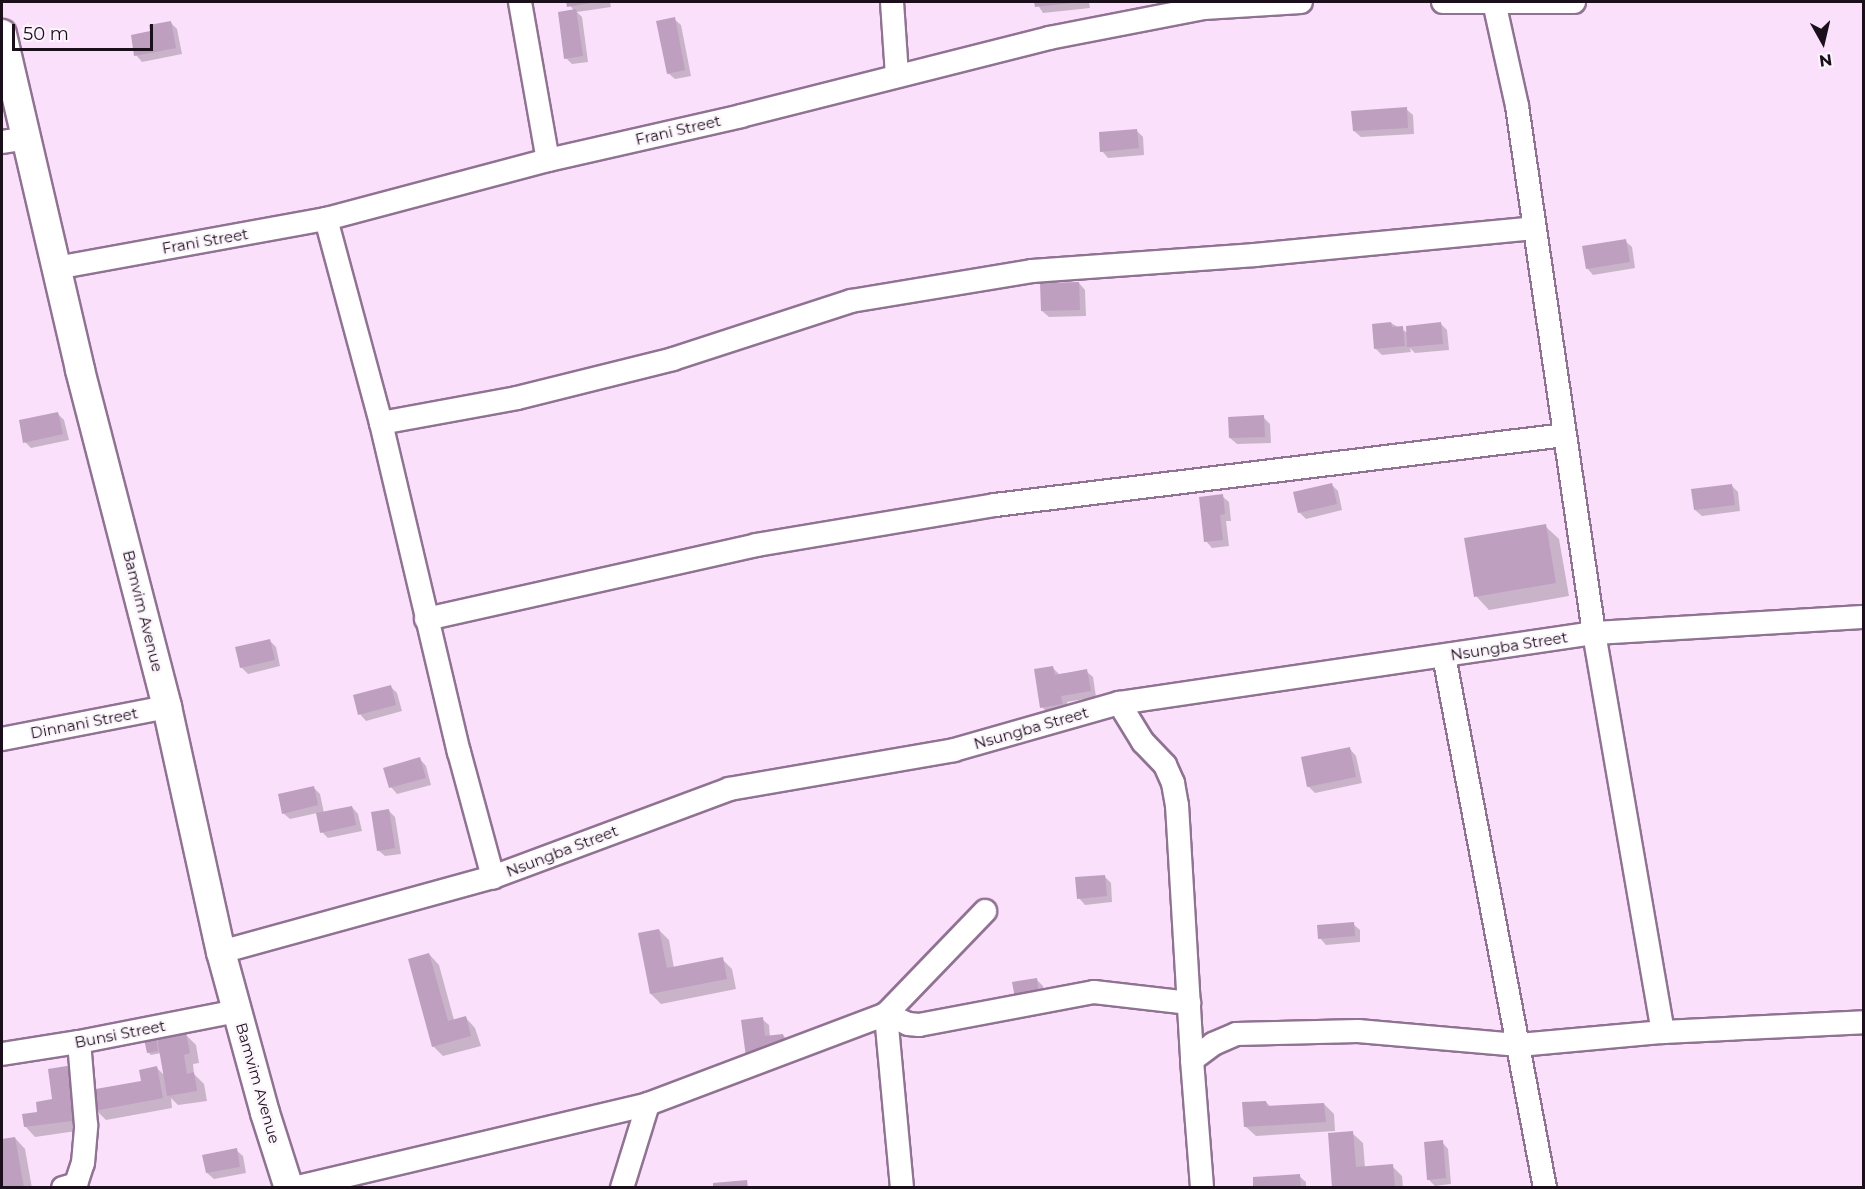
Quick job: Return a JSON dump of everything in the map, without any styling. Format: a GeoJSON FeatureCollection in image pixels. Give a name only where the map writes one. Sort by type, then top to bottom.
{"type":"FeatureCollection","features":[{"type":"Feature","properties":{"kind":"street"},"geometry":{"type":"LineString","coordinates":[[520,2],[548,160]]}},
{"type":"Feature","properties":{"kind":"street"},"geometry":{"type":"LineString","coordinates":[[892,2],[897,76]]}},
{"type":"Feature","properties":{"kind":"street","name":"Frani Street"},"geometry":{"type":"LineString","coordinates":[[57,268],[326,219],[548,160],[1049,38],[1204,8],[1301,2]]}},
{"type":"Feature","properties":{"kind":"street"},"geometry":{"type":"LineString","coordinates":[[1443,2],[1574,2]]}},
{"type":"Feature","properties":{"kind":"street"},"geometry":{"type":"LineString","coordinates":[[1494,2],[1517,106],[1594,633],[1663,1032]]}},
{"type":"Feature","properties":{"kind":"street","name":"Bamvim Avenue"},"geometry":{"type":"LineString","coordinates":[[2,34],[14,140],[57,268],[167,707],[221,952],[265,1113],[289,1188]]}},
{"type":"Feature","properties":{"kind":"street"},"geometry":{"type":"LineString","coordinates":[[326,219],[381,423],[426,619],[493,877]]}},
{"type":"Feature","properties":{"kind":"street"},"geometry":{"type":"LineString","coordinates":[[381,423],[517,398],[673,359],[851,301],[1032,271],[1255,255],[1534,228]]}},
{"type":"Feature","properties":{"kind":"street"},"geometry":{"type":"LineString","coordinates":[[426,619],[756,544],[995,505],[1565,435]]}},
{"type":"Feature","properties":{"kind":"street","name":"Nsungba Street"},"geometry":{"type":"LineString","coordinates":[[221,952],[493,877],[729,789],[954,750],[1119,703],[1594,633],[1863,617]]}},
{"type":"Feature","properties":{"kind":"street"},"geometry":{"type":"LineString","coordinates":[[1444,656],[1545,1188]]}},
{"type":"Feature","properties":{"kind":"street"},"geometry":{"type":"LineString","coordinates":[[1119,703],[1143,742],[1165,765],[1173,783],[1177,805],[1202,1188]]}},
{"type":"Feature","properties":{"kind":"street","name":"Dinnani Street"},"geometry":{"type":"LineString","coordinates":[[2,739],[167,707]]}},
{"type":"Feature","properties":{"kind":"street"},"geometry":{"type":"LineString","coordinates":[[294,1188],[648,1104],[886,1014],[985,911]]}},
{"type":"Feature","properties":{"kind":"street"},"geometry":{"type":"LineString","coordinates":[[886,1014],[908,1024],[919,1025],[1094,992],[1189,1003]]}},
{"type":"Feature","properties":{"kind":"street","name":"Bunsi Street"},"geometry":{"type":"LineString","coordinates":[[2,1054],[79,1042],[237,1011]]}},
{"type":"Feature","properties":{"kind":"street"},"geometry":{"type":"LineString","coordinates":[[886,1014],[902,1188]]}},
{"type":"Feature","properties":{"kind":"street"},"geometry":{"type":"LineString","coordinates":[[1192,1060],[1213,1044],[1236,1034],[1358,1031],[1519,1045],[1663,1032],[1863,1022]]}},
{"type":"Feature","properties":{"kind":"street"},"geometry":{"type":"LineString","coordinates":[[63,1188],[76,1184],[83,1163],[86,1125],[79,1042]]}},
{"type":"Feature","properties":{"kind":"street"},"geometry":{"type":"LineString","coordinates":[[622,1188],[648,1104]]}},
{"type":"Feature","properties":{"kind":"building"},"geometry":{"type":"Polygon","coordinates":[[[566,2],[591,2],[591,3],[567,7],[566,2]]]}},
{"type":"Feature","properties":{"kind":"building"},"geometry":{"type":"Polygon","coordinates":[[[1034,2],[1072,2],[1072,3],[1035,7],[1034,2]]]}},
{"type":"Feature","properties":{"kind":"building"},"geometry":{"type":"Polygon","coordinates":[[[576,9],[583,56],[564,59],[558,12],[576,9]]]}},
{"type":"Feature","properties":{"kind":"building"},"geometry":{"type":"Polygon","coordinates":[[[675,17],[685,70],[667,74],[656,21],[675,17]]]}},
{"type":"Feature","properties":{"kind":"building"},"geometry":{"type":"Polygon","coordinates":[[[171,21],[176,48],[134,56],[131,35],[150,31],[149,25],[171,21]]]}},
{"type":"Feature","properties":{"kind":"building"},"geometry":{"type":"Polygon","coordinates":[[[1407,107],[1408,128],[1353,131],[1351,111],[1407,107]]]}},
{"type":"Feature","properties":{"kind":"building"},"geometry":{"type":"Polygon","coordinates":[[[1137,129],[1139,148],[1100,152],[1099,132],[1137,129]]]}},
{"type":"Feature","properties":{"kind":"building"},"geometry":{"type":"Polygon","coordinates":[[[1626,239],[1630,262],[1586,269],[1582,246],[1626,239]]]}},
{"type":"Feature","properties":{"kind":"building"},"geometry":{"type":"Polygon","coordinates":[[[1079,282],[1080,310],[1041,311],[1040,283],[1079,282]]]}},
{"type":"Feature","properties":{"kind":"building"},"geometry":{"type":"Polygon","coordinates":[[[1391,322],[1392,327],[1403,326],[1405,346],[1374,349],[1372,324],[1391,322]]]}},
{"type":"Feature","properties":{"kind":"building"},"geometry":{"type":"Polygon","coordinates":[[[1441,322],[1443,344],[1407,347],[1406,326],[1441,322]]]}},
{"type":"Feature","properties":{"kind":"building"},"geometry":{"type":"Polygon","coordinates":[[[58,412],[63,434],[23,443],[19,420],[58,412]]]}},
{"type":"Feature","properties":{"kind":"building"},"geometry":{"type":"Polygon","coordinates":[[[1264,415],[1265,437],[1229,438],[1228,417],[1264,415]]]}},
{"type":"Feature","properties":{"kind":"building"},"geometry":{"type":"Polygon","coordinates":[[[1332,483],[1337,504],[1298,513],[1293,492],[1332,483]]]}},
{"type":"Feature","properties":{"kind":"building"},"geometry":{"type":"Polygon","coordinates":[[[1732,484],[1735,505],[1694,510],[1691,489],[1732,484]]]}},
{"type":"Feature","properties":{"kind":"building"},"geometry":{"type":"Polygon","coordinates":[[[1223,494],[1225,514],[1220,515],[1223,540],[1204,542],[1199,497],[1223,494]]]}},
{"type":"Feature","properties":{"kind":"building"},"geometry":{"type":"Polygon","coordinates":[[[1546,524],[1556,583],[1474,597],[1464,538],[1546,524]]]}},
{"type":"Feature","properties":{"kind":"building"},"geometry":{"type":"Polygon","coordinates":[[[270,639],[275,660],[240,668],[235,647],[270,639]]]}},
{"type":"Feature","properties":{"kind":"building"},"geometry":{"type":"Polygon","coordinates":[[[1053,666],[1055,675],[1087,669],[1091,691],[1061,696],[1063,704],[1040,708],[1034,669],[1053,666]]]}},
{"type":"Feature","properties":{"kind":"building"},"geometry":{"type":"Polygon","coordinates":[[[391,685],[396,705],[358,715],[353,695],[391,685]]]}},
{"type":"Feature","properties":{"kind":"building"},"geometry":{"type":"Polygon","coordinates":[[[1350,747],[1356,777],[1307,787],[1301,757],[1350,747]]]}},
{"type":"Feature","properties":{"kind":"building"},"geometry":{"type":"Polygon","coordinates":[[[420,757],[426,778],[389,788],[383,768],[420,757]]]}},
{"type":"Feature","properties":{"kind":"building"},"geometry":{"type":"Polygon","coordinates":[[[314,786],[318,805],[282,814],[278,794],[314,786]]]}},
{"type":"Feature","properties":{"kind":"building"},"geometry":{"type":"Polygon","coordinates":[[[352,806],[356,825],[320,833],[316,813],[352,806]]]}},
{"type":"Feature","properties":{"kind":"building"},"geometry":{"type":"Polygon","coordinates":[[[389,809],[395,848],[377,851],[371,812],[389,809]]]}},
{"type":"Feature","properties":{"kind":"building"},"geometry":{"type":"Polygon","coordinates":[[[1105,875],[1107,896],[1077,899],[1075,877],[1105,875]]]}},
{"type":"Feature","properties":{"kind":"building"},"geometry":{"type":"Polygon","coordinates":[[[1354,922],[1355,936],[1318,939],[1317,925],[1354,922]]]}},
{"type":"Feature","properties":{"kind":"building"},"geometry":{"type":"Polygon","coordinates":[[[659,929],[667,968],[723,957],[727,979],[650,994],[638,933],[659,929]]]}},
{"type":"Feature","properties":{"kind":"building"},"geometry":{"type":"Polygon","coordinates":[[[429,953],[448,1021],[466,1016],[471,1036],[432,1047],[408,959],[429,953]]]}},
{"type":"Feature","properties":{"kind":"building"},"geometry":{"type":"Polygon","coordinates":[[[1037,978],[1039,994],[1015,998],[1012,982],[1037,978]]]}},
{"type":"Feature","properties":{"kind":"building"},"geometry":{"type":"Polygon","coordinates":[[[763,1017],[765,1036],[783,1034],[786,1051],[746,1057],[741,1020],[763,1017]]]}},
{"type":"Feature","properties":{"kind":"building"},"geometry":{"type":"Polygon","coordinates":[[[186,1033],[190,1053],[184,1055],[187,1074],[194,1072],[197,1091],[167,1096],[157,1038],[186,1033]]]}},
{"type":"Feature","properties":{"kind":"building"},"geometry":{"type":"Polygon","coordinates":[[[156,1037],[158,1051],[147,1053],[144,1039],[156,1037]]]}},
{"type":"Feature","properties":{"kind":"building"},"geometry":{"type":"Polygon","coordinates":[[[73,1065],[80,1120],[24,1127],[22,1114],[37,1112],[36,1102],[52,1099],[48,1069],[73,1065]]]}},
{"type":"Feature","properties":{"kind":"building"},"geometry":{"type":"Polygon","coordinates":[[[157,1066],[163,1098],[94,1111],[90,1090],[141,1081],[139,1070],[157,1066]]]}},
{"type":"Feature","properties":{"kind":"building"},"geometry":{"type":"Polygon","coordinates":[[[1266,1101],[1267,1106],[1324,1103],[1326,1122],[1244,1127],[1242,1102],[1266,1101]]]}},
{"type":"Feature","properties":{"kind":"building"},"geometry":{"type":"Polygon","coordinates":[[[1353,1131],[1356,1167],[1393,1164],[1395,1188],[1332,1188],[1328,1133],[1353,1131]]]}},
{"type":"Feature","properties":{"kind":"building"},"geometry":{"type":"Polygon","coordinates":[[[15,1137],[24,1188],[2,1188],[2,1139],[15,1137]]]}},
{"type":"Feature","properties":{"kind":"building"},"geometry":{"type":"Polygon","coordinates":[[[1443,1140],[1446,1178],[1427,1180],[1424,1142],[1443,1140]]]}},
{"type":"Feature","properties":{"kind":"building"},"geometry":{"type":"Polygon","coordinates":[[[237,1148],[240,1167],[206,1173],[202,1155],[237,1148]]]}},
{"type":"Feature","properties":{"kind":"building"},"geometry":{"type":"Polygon","coordinates":[[[1300,1174],[1301,1188],[1253,1188],[1253,1177],[1300,1174]]]}},
{"type":"Feature","properties":{"kind":"building"},"geometry":{"type":"Polygon","coordinates":[[[747,1180],[748,1188],[713,1188],[713,1183],[747,1180]]]}}]}
